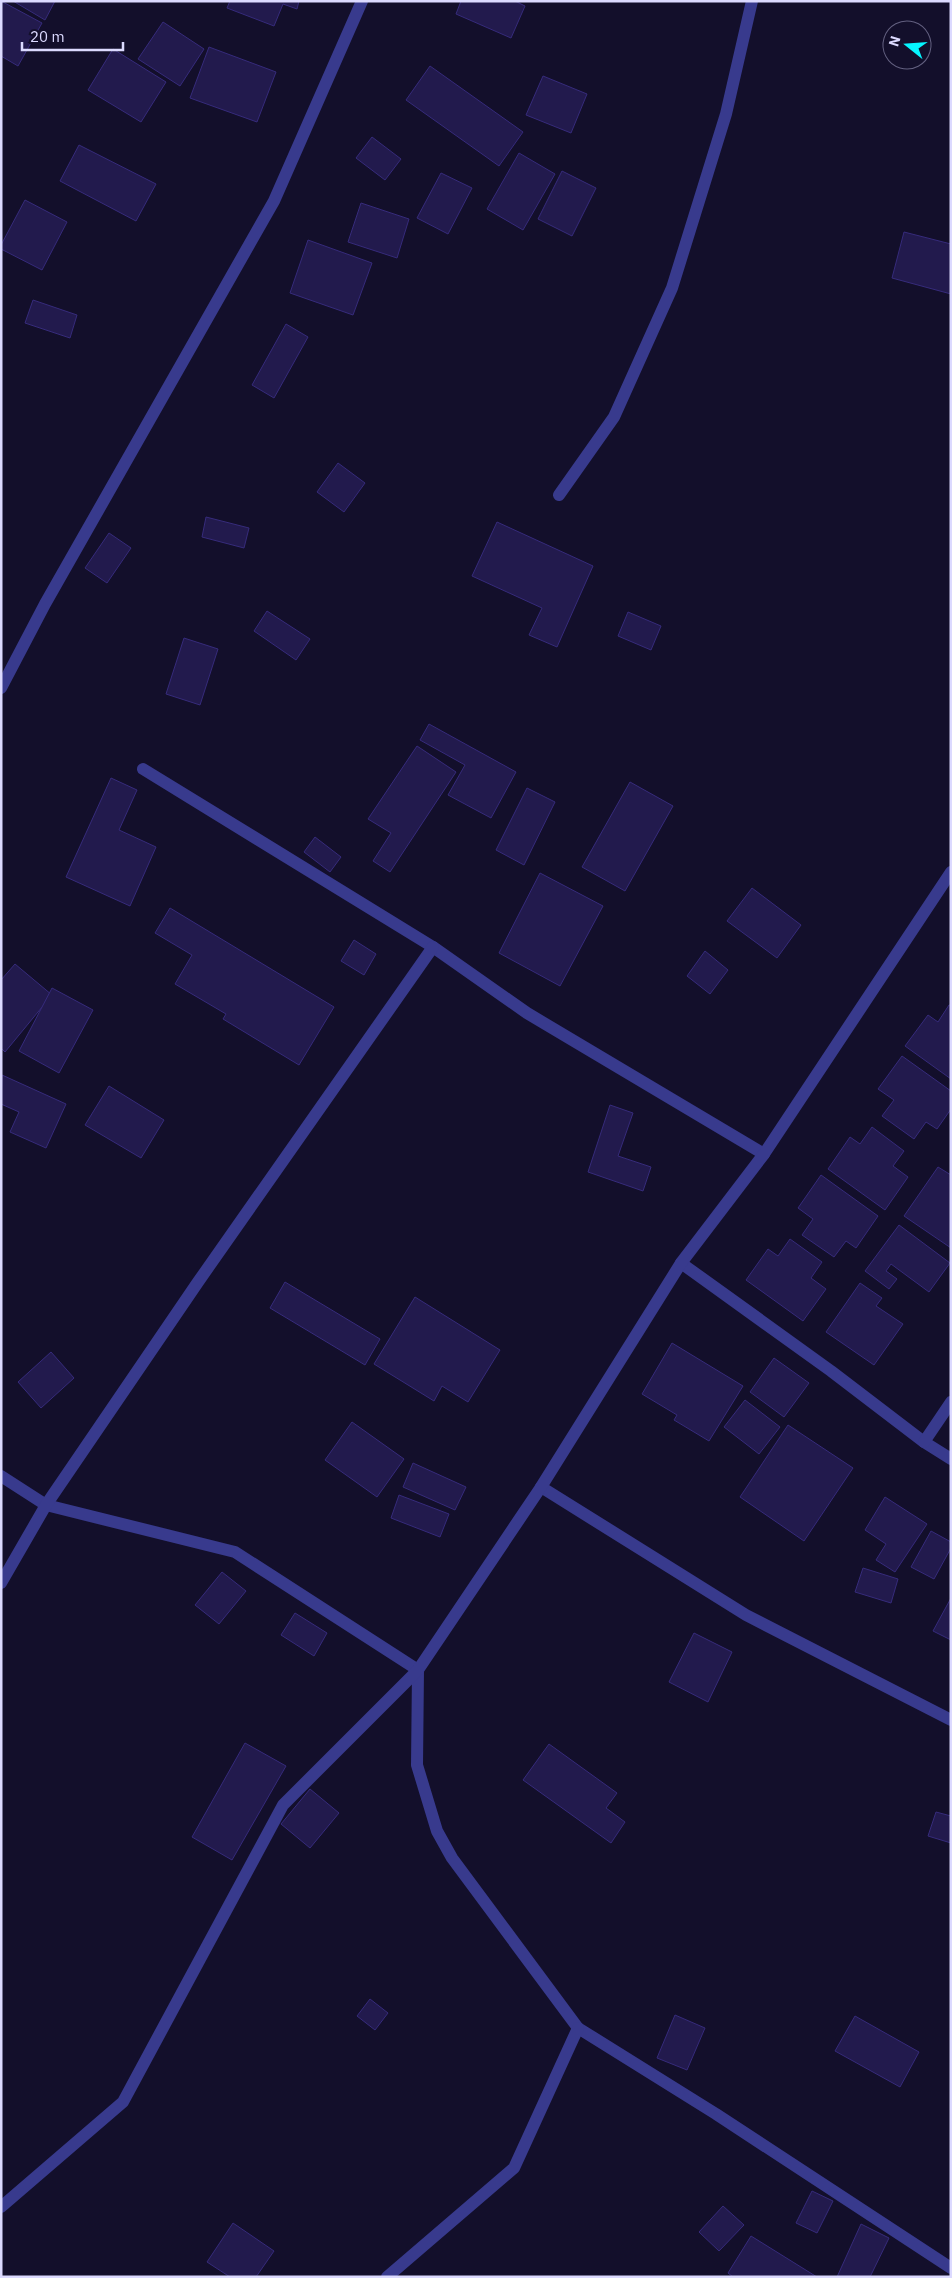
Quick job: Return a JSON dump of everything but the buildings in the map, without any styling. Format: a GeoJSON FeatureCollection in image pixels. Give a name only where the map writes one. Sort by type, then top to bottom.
{"type":"FeatureCollection","features":[{"type":"Feature","properties":{"kind":"street"},"geometry":{"type":"LineString","coordinates":[[1,688],[45,604],[274,201],[362,1]]}},
{"type":"Feature","properties":{"kind":"street"},"geometry":{"type":"LineString","coordinates":[[560,495],[614,417],[672,288],[726,114],[752,1]]}},
{"type":"Feature","properties":{"kind":"street"},"geometry":{"type":"LineString","coordinates":[[143,769],[433,948],[527,1013],[764,1154]]}},
{"type":"Feature","properties":{"kind":"street"},"geometry":{"type":"LineString","coordinates":[[1,2207],[123,2102],[284,1805],[418,1670],[540,1487],[681,1263],[764,1154],[951,872]]}},
{"type":"Feature","properties":{"kind":"street"},"geometry":{"type":"LineString","coordinates":[[1,1583],[46,1504],[198,1282],[433,948]]}},
{"type":"Feature","properties":{"kind":"street"},"geometry":{"type":"LineString","coordinates":[[681,1263],[831,1371],[924,1442],[951,1459]]}},
{"type":"Feature","properties":{"kind":"street"},"geometry":{"type":"LineString","coordinates":[[924,1442],[951,1402]]}},
{"type":"Feature","properties":{"kind":"street"},"geometry":{"type":"LineString","coordinates":[[1,1476],[46,1504],[234,1552],[418,1670]]}},
{"type":"Feature","properties":{"kind":"street"},"geometry":{"type":"LineString","coordinates":[[540,1487],[746,1615],[951,1720]]}},
{"type":"Feature","properties":{"kind":"street"},"geometry":{"type":"LineString","coordinates":[[418,1670],[417,1765],[438,1831],[452,1858],[578,2028],[716,2114],[951,2268]]}},
{"type":"Feature","properties":{"kind":"street"},"geometry":{"type":"LineString","coordinates":[[388,2277],[514,2168],[578,2028]]}}]}
